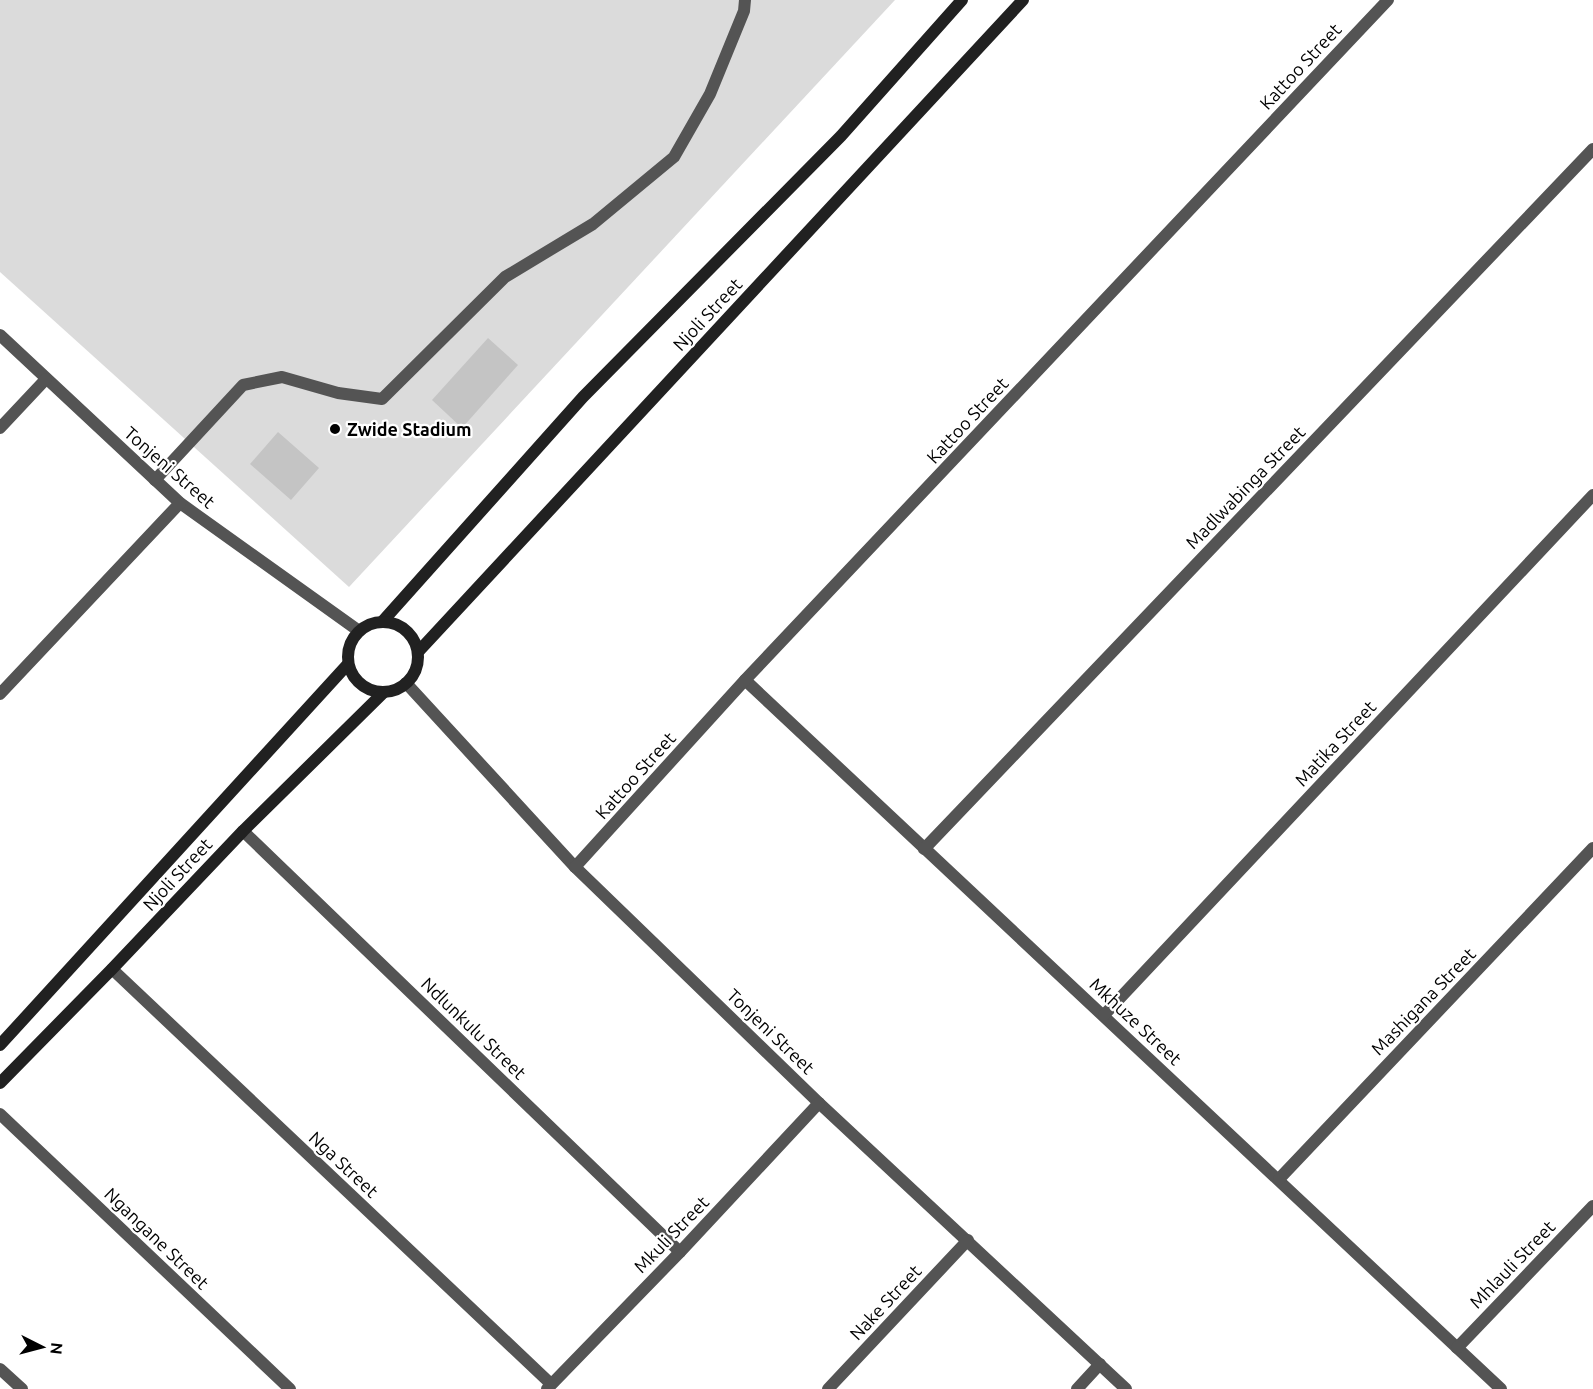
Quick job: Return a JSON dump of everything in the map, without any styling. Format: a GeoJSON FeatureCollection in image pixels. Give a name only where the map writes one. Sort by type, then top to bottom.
{"type":"FeatureCollection","features":[{"type":"Feature","properties":{"kind":"main road","name":"Njoli Street"},"geometry":{"type":"LineString","coordinates":[[382,622],[583,397],[841,136],[962,0]]}},
{"type":"Feature","properties":{"kind":"main road","name":"Njoli Street"},"geometry":{"type":"LineString","coordinates":[[418,652],[1023,0]]}},
{"type":"Feature","properties":{"kind":"main road"},"geometry":{"type":"LineString","coordinates":[[382,622],[393,623],[404,629],[412,638],[418,652],[414,674],[406,683],[396,690],[384,692],[372,691],[361,685],[353,676],[348,664],[348,652],[359,631],[369,624],[382,622]]}},
{"type":"Feature","properties":{"kind":"main road","name":"Njoli Street"},"geometry":{"type":"LineString","coordinates":[[0,1045],[348,664]]}},
{"type":"Feature","properties":{"kind":"main road","name":"Njoli Street"},"geometry":{"type":"LineString","coordinates":[[0,1083],[243,831],[384,692]]}},
{"type":"Feature","properties":{"kind":"street"},"geometry":{"type":"LineString","coordinates":[[155,480],[243,385],[282,376],[338,393],[382,399],[505,277],[593,224],[674,157],[710,94],[744,11],[745,0]]}},
{"type":"Feature","properties":{"kind":"street","name":"Kattoo Street"},"geometry":{"type":"LineString","coordinates":[[575,867],[745,680],[1388,0]]}},
{"type":"Feature","properties":{"kind":"street","name":"Madlwabinga Street"},"geometry":{"type":"LineString","coordinates":[[924,849],[1593,149]]}},
{"type":"Feature","properties":{"kind":"street","name":"Tonjeni Street"},"geometry":{"type":"LineString","coordinates":[[0,335],[180,504],[359,631]]}},
{"type":"Feature","properties":{"kind":"street"},"geometry":{"type":"LineString","coordinates":[[0,428],[46,379]]}},
{"type":"Feature","properties":{"kind":"street","name":"Matika Street"},"geometry":{"type":"LineString","coordinates":[[1104,1015],[1593,495]]}},
{"type":"Feature","properties":{"kind":"street"},"geometry":{"type":"LineString","coordinates":[[0,694],[180,504]]}},
{"type":"Feature","properties":{"kind":"street","name":"Mkhuze Street"},"geometry":{"type":"LineString","coordinates":[[745,680],[1501,1389]]}},
{"type":"Feature","properties":{"kind":"street","name":"Tonjeni Street"},"geometry":{"type":"LineString","coordinates":[[406,683],[575,867],[819,1103],[1126,1389]]}},
{"type":"Feature","properties":{"kind":"street","name":"Ndlunkulu Street"},"geometry":{"type":"LineString","coordinates":[[243,831],[680,1252]]}},
{"type":"Feature","properties":{"kind":"street","name":"Mashigana Street"},"geometry":{"type":"LineString","coordinates":[[1279,1179],[1593,848]]}},
{"type":"Feature","properties":{"kind":"street","name":"Nga Street"},"geometry":{"type":"LineString","coordinates":[[112,969],[549,1387]]}},
{"type":"Feature","properties":{"kind":"street","name":"Mkuli Street"},"geometry":{"type":"LineString","coordinates":[[549,1387],[680,1252],[819,1103]]}},
{"type":"Feature","properties":{"kind":"street","name":"Ngangane Street"},"geometry":{"type":"LineString","coordinates":[[0,1113],[290,1389]]}},
{"type":"Feature","properties":{"kind":"street","name":"Mhlauli Street"},"geometry":{"type":"LineString","coordinates":[[1457,1348],[1593,1206]]}},
{"type":"Feature","properties":{"kind":"street","name":"Nake Street"},"geometry":{"type":"LineString","coordinates":[[828,1389],[968,1240]]}},
{"type":"Feature","properties":{"kind":"street"},"geometry":{"type":"LineString","coordinates":[[1077,1389],[1100,1364]]}},
{"type":"Feature","properties":{"kind":"street"},"geometry":{"type":"LineString","coordinates":[[0,1369],[22,1389]]}},
{"type":"Feature","properties":{"kind":"shaded area","name":"Zwide Stadium"},"geometry":{"type":"Polygon","coordinates":[[[0,0],[895,0],[349,587],[0,272],[0,0]]]}},
{"type":"Feature","properties":{"kind":"building"},"geometry":{"type":"Polygon","coordinates":[[[488,338],[518,365],[462,428],[432,400],[488,338]]]}},
{"type":"Feature","properties":{"kind":"building"},"geometry":{"type":"Polygon","coordinates":[[[278,432],[319,468],[291,500],[250,464],[278,432]]]}},
{"type":"Feature","properties":{"kind":"place","name":"Zwide Stadium"},"geometry":{"type":"Point","coordinates":[335,429]}}]}
